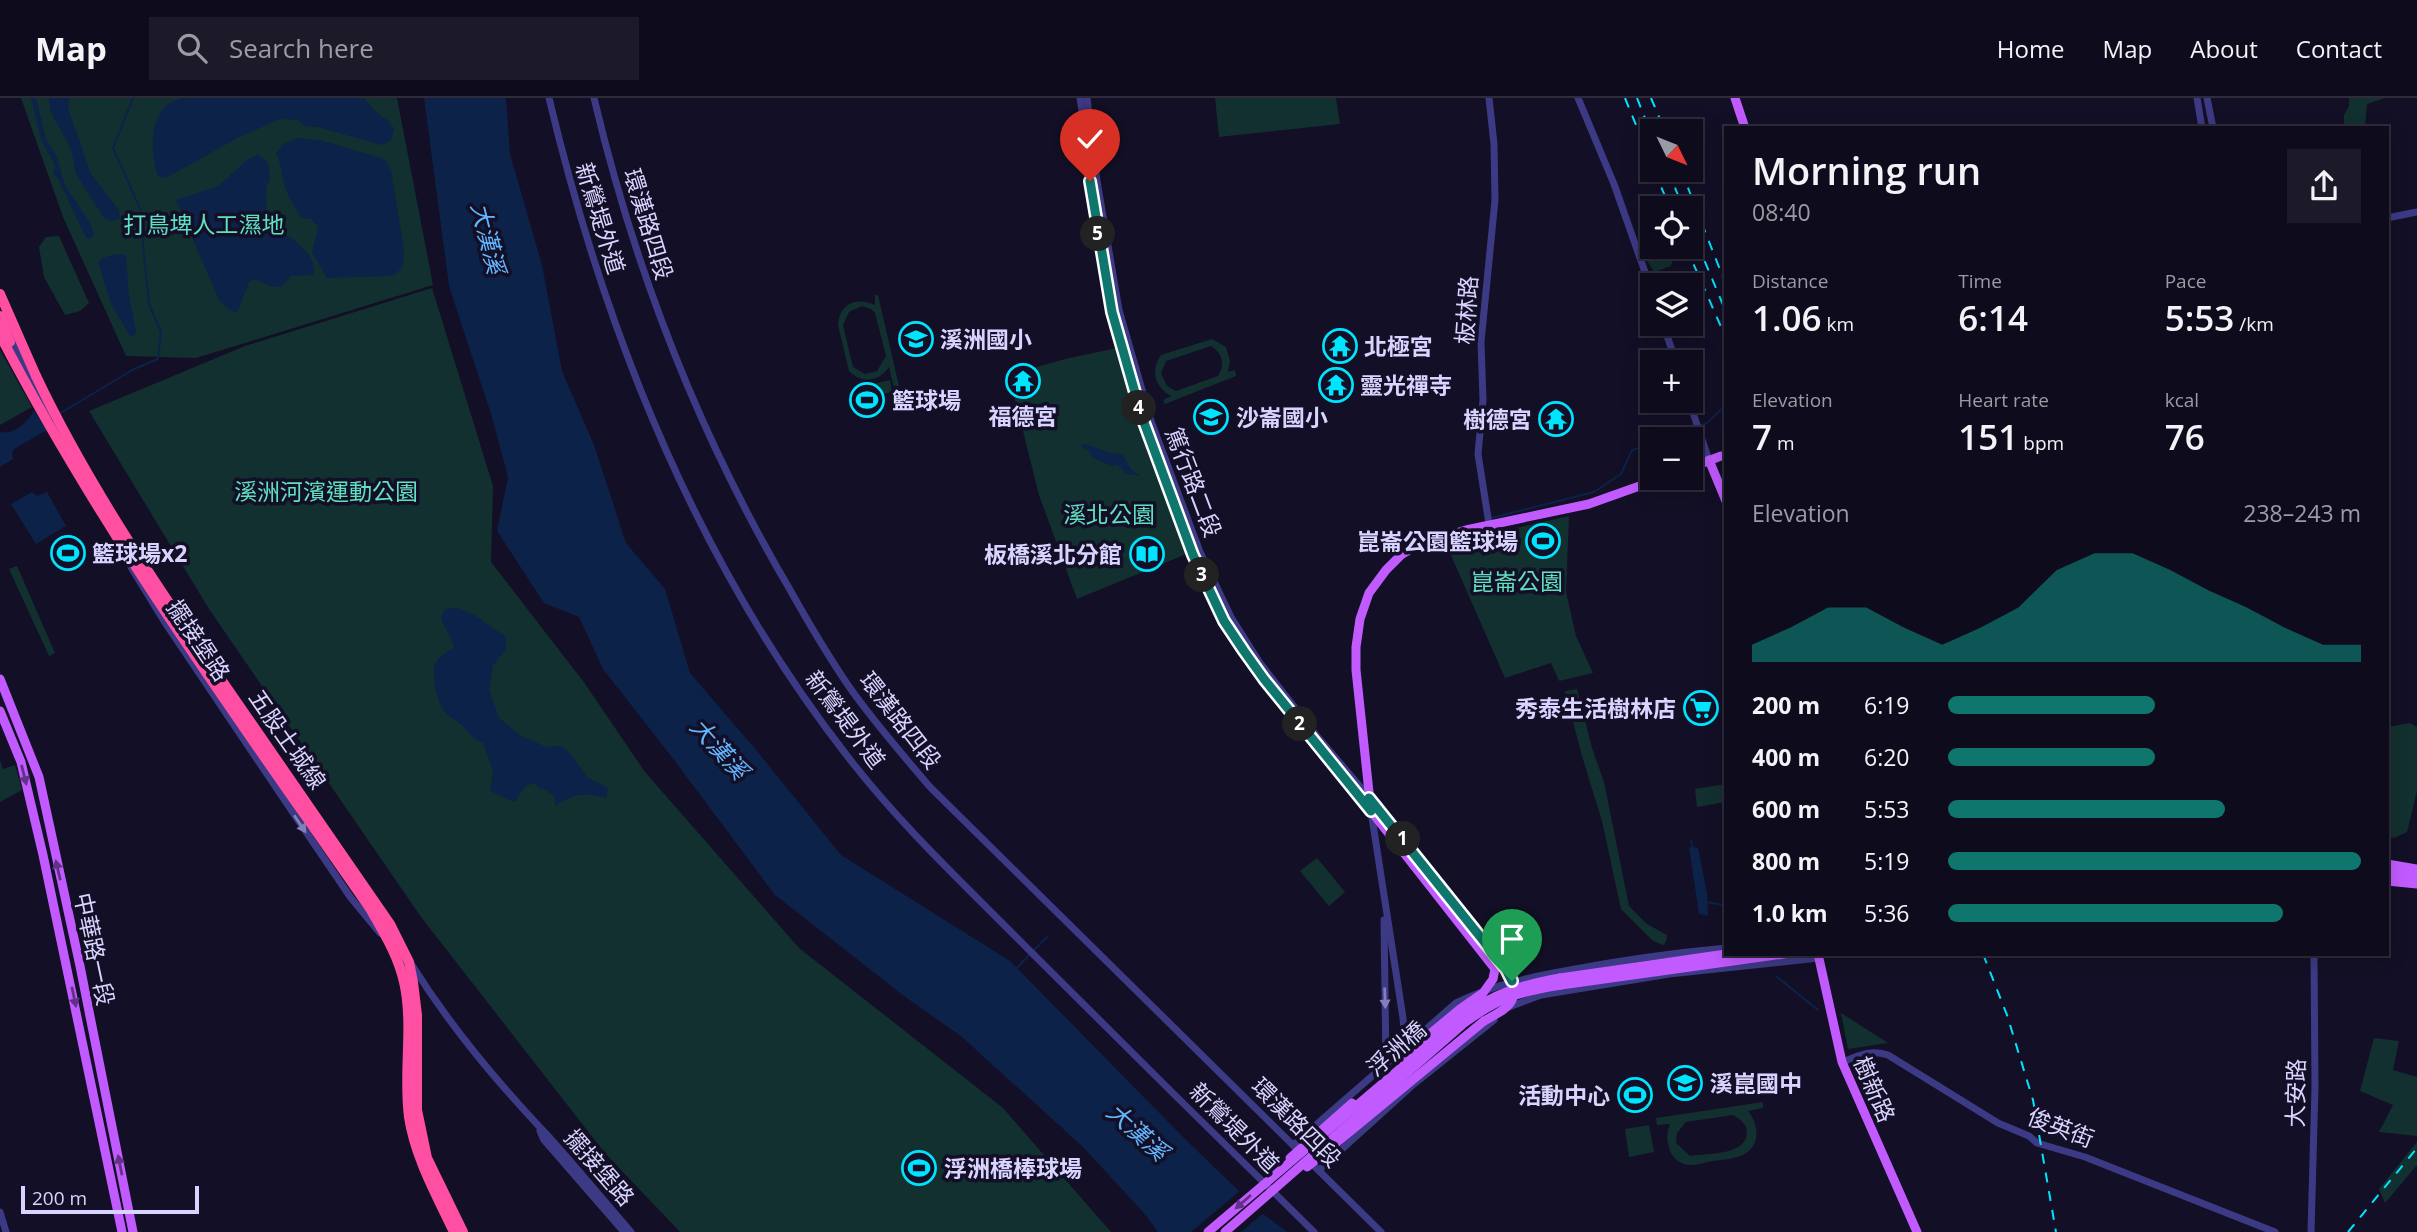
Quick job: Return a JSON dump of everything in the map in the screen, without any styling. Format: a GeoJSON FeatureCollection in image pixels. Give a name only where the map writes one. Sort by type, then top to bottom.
{"type":"FeatureCollection","features":[{"type":"Feature","properties":{"kind":"highway","name":"五股土城線"},"geometry":{"type":"LineString","coordinates":[[0,294],[60,427],[114,518],[162,593],[400,942],[409,962],[417,1015],[417,1110],[427,1158],[463,1232]]}},
{"type":"Feature","properties":{"kind":"highway"},"geometry":{"type":"LineString","coordinates":[[0,317],[36,376]]}},
{"type":"Feature","properties":{"kind":"highway"},"geometry":{"type":"LineString","coordinates":[[0,317],[26,384]]}},
{"type":"Feature","properties":{"kind":"highway","name":"五股土城線"},"geometry":{"type":"LineString","coordinates":[[0,335],[26,384],[136,569],[371,910],[394,949],[405,983],[409,1019],[410,1118],[429,1180],[454,1232]]}},
{"type":"Feature","properties":{"kind":"main road"},"geometry":{"type":"LineString","coordinates":[[1735,98],[1744,126]]}},
{"type":"Feature","properties":{"kind":"main road"},"geometry":{"type":"LineString","coordinates":[[1703,463],[1721,456]]}},
{"type":"Feature","properties":{"kind":"main road"},"geometry":{"type":"LineString","coordinates":[[1709,460],[1724,496]]}},
{"type":"Feature","properties":{"kind":"main road"},"geometry":{"type":"LineString","coordinates":[[1278,1172],[1297,1150],[1483,993],[1493,979],[1495,970],[1371,811],[1355,660],[1360,619],[1369,593],[1401,555],[1421,543],[1489,524],[1589,504],[1640,486]]}},
{"type":"Feature","properties":{"kind":"main road","name":"中華路一段"},"geometry":{"type":"LineString","coordinates":[[0,679],[38,777],[80,966],[133,1232]]}},
{"type":"Feature","properties":{"kind":"main road","name":"中華路一段"},"geometry":{"type":"LineString","coordinates":[[0,711],[21,762],[66,956],[122,1232]]}},
{"type":"Feature","properties":{"kind":"main road"},"geometry":{"type":"LineString","coordinates":[[1284,1181],[1329,1150],[1484,1021],[1509,1007],[1514,992],[1506,969],[1369,798]]}},
{"type":"Feature","properties":{"kind":"main road"},"geometry":{"type":"LineString","coordinates":[[2389,864],[2417,869]]}},
{"type":"Feature","properties":{"kind":"main road"},"geometry":{"type":"LineString","coordinates":[[2389,873],[2413,876]]}},
{"type":"Feature","properties":{"kind":"main road"},"geometry":{"type":"LineString","coordinates":[[2389,881],[2417,884]]}},
{"type":"Feature","properties":{"kind":"main road"},"geometry":{"type":"LineString","coordinates":[[1663,965],[1724,954]]}},
{"type":"Feature","properties":{"kind":"main road"},"geometry":{"type":"LineString","coordinates":[[1663,965],[1769,956]]}},
{"type":"Feature","properties":{"kind":"main road","name":"樹新路"},"geometry":{"type":"LineString","coordinates":[[1819,956],[1842,1062],[1917,1232]]}},
{"type":"Feature","properties":{"kind":"main road","name":"浮洲橋"},"geometry":{"type":"LineString","coordinates":[[1208,1232],[1472,1009],[1518,986],[1561,982],[1663,965]]}},
{"type":"Feature","properties":{"kind":"main road","name":"浮洲橋"},"geometry":{"type":"LineString","coordinates":[[1225,1232],[1485,1008],[1512,995],[1561,982]]}},
{"type":"Feature","properties":{"kind":"street","name":"新鶯堤外道"},"geometry":{"type":"LineString","coordinates":[[549,98],[566,170],[609,309],[642,393],[678,474],[737,589],[799,690],[848,758],[912,832],[1314,1232]]}},
{"type":"Feature","properties":{"kind":"street","name":"環漢路四段"},"geometry":{"type":"LineString","coordinates":[[594,98],[644,277],[710,441],[768,553],[832,661],[881,730],[930,787],[1381,1232]]}},
{"type":"Feature","properties":{"kind":"street"},"geometry":{"type":"LineString","coordinates":[[1080,98],[1107,258]]}},
{"type":"Feature","properties":{"kind":"street"},"geometry":{"type":"LineString","coordinates":[[1087,98],[1107,258]]}},
{"type":"Feature","properties":{"kind":"street","name":"板林路"},"geometry":{"type":"LineString","coordinates":[[1489,98],[1494,145],[1495,200],[1481,342],[1483,400],[1478,454],[1489,524]]}},
{"type":"Feature","properties":{"kind":"street"},"geometry":{"type":"LineString","coordinates":[[1578,98],[1614,184],[1645,273]]}},
{"type":"Feature","properties":{"kind":"street"},"geometry":{"type":"LineString","coordinates":[[2197,98],[2202,126]]}},
{"type":"Feature","properties":{"kind":"street"},"geometry":{"type":"LineString","coordinates":[[2207,98],[2213,126]]}},
{"type":"Feature","properties":{"kind":"street"},"geometry":{"type":"LineString","coordinates":[[2389,218],[2417,212]]}},
{"type":"Feature","properties":{"kind":"street","name":"篤行路二段"},"geometry":{"type":"LineString","coordinates":[[1107,258],[1151,421],[1213,584],[1260,663],[1369,798]]}},
{"type":"Feature","properties":{"kind":"street","name":"篤行路二段"},"geometry":{"type":"LineString","coordinates":[[1107,258],[1112,312],[1142,417],[1181,525],[1220,614],[1261,676],[1371,811]]}},
{"type":"Feature","properties":{"kind":"street","name":"擺接堡路"},"geometry":{"type":"LineString","coordinates":[[0,317],[53,424],[108,517],[454,1028],[500,1086],[631,1232]]}},
{"type":"Feature","properties":{"kind":"street"},"geometry":{"type":"LineString","coordinates":[[0,335],[13,342]]}},
{"type":"Feature","properties":{"kind":"street"},"geometry":{"type":"LineString","coordinates":[[1693,413],[1709,460]]}},
{"type":"Feature","properties":{"kind":"street","name":"擺接堡路"},"geometry":{"type":"LineString","coordinates":[[108,517],[139,584],[351,898],[421,978]]}},
{"type":"Feature","properties":{"kind":"street"},"geometry":{"type":"LineString","coordinates":[[219,703],[228,696]]}},
{"type":"Feature","properties":{"kind":"street"},"geometry":{"type":"LineString","coordinates":[[1371,811],[1403,1018],[1404,1050],[1414,1084]]}},
{"type":"Feature","properties":{"kind":"street"},"geometry":{"type":"LineString","coordinates":[[1385,905],[1387,1065]]}},
{"type":"Feature","properties":{"kind":"street"},"geometry":{"type":"LineString","coordinates":[[1293,1145],[1456,1003],[1512,981],[1628,959],[1724,948]]}},
{"type":"Feature","properties":{"kind":"street"},"geometry":{"type":"LineString","coordinates":[[1541,995],[1670,974],[1819,956]]}},
{"type":"Feature","properties":{"kind":"street","name":"大安路"},"geometry":{"type":"LineString","coordinates":[[2311,1232],[2315,1087],[2314,956]]}},
{"type":"Feature","properties":{"kind":"street"},"geometry":{"type":"LineString","coordinates":[[1628,959],[1663,965]]}},
{"type":"Feature","properties":{"kind":"street"},"geometry":{"type":"LineString","coordinates":[[1509,1007],[1541,995],[1663,965]]}},
{"type":"Feature","properties":{"kind":"street"},"geometry":{"type":"LineString","coordinates":[[1384,975],[1390,970],[1395,972]]}},
{"type":"Feature","properties":{"kind":"street"},"geometry":{"type":"LineString","coordinates":[[1318,1170],[1414,1084],[1487,1025],[1524,1000]]}},
{"type":"Feature","properties":{"kind":"street","name":"俊英街"},"geometry":{"type":"LineString","coordinates":[[1842,1062],[1860,1053],[1888,1055],[1998,1123],[2029,1136],[2037,1143],[2085,1157],[2275,1232]]}},
{"type":"Feature","properties":{"kind":"street"},"geometry":{"type":"LineString","coordinates":[[1332,1112],[1331,1120],[1350,1139],[1356,1135]]}},
{"type":"Feature","properties":{"kind":"street","name":"擺接堡路"},"geometry":{"type":"LineString","coordinates":[[538,1128],[544,1140],[624,1232]]}},
{"type":"Feature","properties":{"kind":"street"},"geometry":{"type":"LineString","coordinates":[[0,1212],[6,1232]]}},
{"type":"Feature","properties":{"kind":"green space","name":"打鳥埤人工濕地"},"geometry":{"type":"Polygon","coordinates":[[[21,98],[397,98],[433,285],[196,358],[126,356],[63,217],[21,98]]]}},
{"type":"Feature","properties":{"kind":"green space"},"geometry":{"type":"Polygon","coordinates":[[[1215,98],[1336,98],[1340,124],[1219,137],[1215,98]]]}},
{"type":"Feature","properties":{"kind":"green space"},"geometry":{"type":"Polygon","coordinates":[[[2349,98],[2385,98],[2367,104],[2365,126],[2344,126],[2344,115],[2349,106],[2349,98]]]}},
{"type":"Feature","properties":{"kind":"green space"},"geometry":{"type":"Polygon","coordinates":[[[59,236],[89,303],[80,311],[65,315],[44,277],[39,247],[46,237],[59,236]]]}},
{"type":"Feature","properties":{"kind":"green space"},"geometry":{"type":"Polygon","coordinates":[[[1646,259],[1673,259],[1671,266],[1654,272],[1646,259]]]}},
{"type":"Feature","properties":{"kind":"green space","name":"溪洲河濱運動公園"},"geometry":{"type":"Polygon","coordinates":[[[432,288],[493,486],[491,562],[583,681],[645,772],[799,948],[1003,1108],[1111,1232],[680,1232],[604,1152],[421,917],[209,609],[89,411],[245,346],[432,288]]]}},
{"type":"Feature","properties":{"kind":"green space"},"geometry":{"type":"Polygon","coordinates":[[[875,295],[878,295],[899,386],[894,388],[889,367],[880,376],[870,379],[859,378],[849,371],[838,325],[842,311],[850,303],[875,305],[875,295]],[[862,306],[849,312],[843,325],[853,367],[865,374],[877,371],[886,356],[875,313],[862,306]]]}},
{"type":"Feature","properties":{"kind":"green space"},"geometry":{"type":"Polygon","coordinates":[[[1212,339],[1226,347],[1230,361],[1228,372],[1235,370],[1236,376],[1165,404],[1163,400],[1171,396],[1161,388],[1155,373],[1161,355],[1212,339]],[[1211,346],[1166,361],[1161,373],[1167,386],[1176,391],[1218,376],[1222,363],[1211,346]]]}},
{"type":"Feature","properties":{"kind":"green space","name":"溪北公園"},"geometry":{"type":"Polygon","coordinates":[[[1117,348],[1148,455],[1189,553],[1077,599],[1039,495],[1009,375],[1117,348]]]}},
{"type":"Feature","properties":{"kind":"green space"},"geometry":{"type":"Polygon","coordinates":[[[0,350],[32,407],[0,425],[0,350]]]}},
{"type":"Feature","properties":{"kind":"green space","name":"籃球場"},"geometry":{"type":"Polygon","coordinates":[[[890,380],[892,392],[878,395],[881,406],[858,415],[853,389],[890,380]]]}},
{"type":"Feature","properties":{"kind":"green space","name":"崑崙公園"},"geometry":{"type":"Polygon","coordinates":[[[1569,516],[1566,592],[1576,636],[1593,673],[1559,681],[1551,663],[1505,678],[1446,544],[1569,516]]]}},
{"type":"Feature","properties":{"kind":"green space","name":"籃球場x2"},"geometry":{"type":"Polygon","coordinates":[[[69,537],[84,560],[66,572],[54,545],[69,537]]]}},
{"type":"Feature","properties":{"kind":"green space"},"geometry":{"type":"Polygon","coordinates":[[[17,566],[55,653],[49,656],[9,569],[17,566]]]}},
{"type":"Feature","properties":{"kind":"green space"},"geometry":{"type":"Polygon","coordinates":[[[1577,689],[1604,782],[1629,906],[1647,924],[1667,935],[1663,945],[1653,941],[1621,909],[1602,821],[1565,691],[1577,689]]]}},
{"type":"Feature","properties":{"kind":"green space"},"geometry":{"type":"Polygon","coordinates":[[[2410,723],[2417,727],[2417,791],[2407,832],[2394,838],[2389,837],[2389,727],[2410,723]]]}},
{"type":"Feature","properties":{"kind":"green space"},"geometry":{"type":"Polygon","coordinates":[[[0,760],[3,769],[15,765],[22,790],[0,802],[0,760]]]}},
{"type":"Feature","properties":{"kind":"green space"},"geometry":{"type":"Polygon","coordinates":[[[1724,784],[1724,802],[1697,807],[1695,789],[1724,784]]]}},
{"type":"Feature","properties":{"kind":"green space"},"geometry":{"type":"Polygon","coordinates":[[[1317,858],[1345,892],[1329,906],[1300,871],[1317,858]]]}},
{"type":"Feature","properties":{"kind":"green space"},"geometry":{"type":"Polygon","coordinates":[[[1841,1013],[1888,1043],[1848,1049],[1841,1013]]]}},
{"type":"Feature","properties":{"kind":"green space"},"geometry":{"type":"Polygon","coordinates":[[[2374,1038],[2399,1041],[2393,1070],[2417,1077],[2417,1136],[2379,1132],[2393,1105],[2360,1091],[2374,1038]]]}},
{"type":"Feature","properties":{"kind":"green space","name":"活動中心"},"geometry":{"type":"Polygon","coordinates":[[[1644,1078],[1648,1110],[1626,1113],[1622,1081],[1644,1078]]]}},
{"type":"Feature","properties":{"kind":"green space"},"geometry":{"type":"Polygon","coordinates":[[[1763,1102],[1763,1108],[1748,1111],[1755,1123],[1756,1136],[1747,1153],[1696,1165],[1684,1164],[1673,1156],[1667,1137],[1670,1124],[1657,1125],[1656,1118],[1763,1102]],[[1733,1115],[1686,1122],[1677,1133],[1676,1143],[1690,1156],[1733,1149],[1745,1140],[1747,1132],[1744,1124],[1733,1115]]]}},
{"type":"Feature","properties":{"kind":"green space"},"geometry":{"type":"Polygon","coordinates":[[[1649,1125],[1654,1152],[1629,1157],[1625,1129],[1649,1125]]]}},
{"type":"Feature","properties":{"kind":"green space"},"geometry":{"type":"Polygon","coordinates":[[[2417,1142],[2417,1165],[2385,1203],[2379,1189],[2417,1142]]]}},
{"type":"Feature","properties":{"kind":"water"},"geometry":{"type":"Polygon","coordinates":[[[31,98],[36,98],[46,139],[56,155],[65,185],[90,223],[94,234],[91,239],[83,232],[53,173],[55,165],[41,140],[31,98]]]}},
{"type":"Feature","properties":{"kind":"water"},"geometry":{"type":"Polygon","coordinates":[[[49,98],[70,98],[70,114],[91,174],[119,210],[120,219],[109,221],[103,217],[76,174],[71,149],[50,111],[49,98]]]}},
{"type":"Feature","properties":{"kind":"water"},"geometry":{"type":"Polygon","coordinates":[[[181,98],[364,98],[394,129],[391,140],[382,145],[317,127],[304,126],[298,120],[280,119],[239,137],[166,178],[158,176],[153,136],[158,116],[171,102],[181,98]]]}},
{"type":"Feature","properties":{"kind":"water","name":"大漢溪"},"geometry":{"type":"Polygon","coordinates":[[[424,98],[506,98],[510,154],[542,265],[562,371],[594,445],[626,543],[665,589],[690,673],[841,855],[1010,961],[1187,1141],[1262,1213],[1287,1232],[1158,1232],[1083,1147],[962,1037],[904,996],[775,895],[603,669],[579,617],[544,603],[497,531],[508,477],[492,417],[449,286],[424,98]]]}},
{"type":"Feature","properties":{"kind":"water"},"geometry":{"type":"Polygon","coordinates":[[[296,138],[320,140],[384,159],[391,170],[404,250],[403,267],[393,276],[327,278],[312,253],[318,227],[311,219],[301,218],[292,203],[276,153],[284,144],[296,138]]]}},
{"type":"Feature","properties":{"kind":"water"},"geometry":{"type":"Polygon","coordinates":[[[258,154],[268,163],[270,179],[266,188],[267,221],[305,250],[314,265],[314,275],[291,276],[282,286],[273,287],[254,279],[249,282],[237,313],[219,300],[176,200],[218,186],[248,159],[258,154]]]}},
{"type":"Feature","properties":{"kind":"water"},"geometry":{"type":"Polygon","coordinates":[[[116,254],[126,255],[129,296],[136,331],[134,336],[130,336],[111,304],[98,262],[116,254]]]}},
{"type":"Feature","properties":{"kind":"water"},"geometry":{"type":"Polygon","coordinates":[[[34,410],[47,430],[14,449],[13,459],[0,467],[0,432],[11,432],[20,427],[34,410]]]}},
{"type":"Feature","properties":{"kind":"water"},"geometry":{"type":"Polygon","coordinates":[[[1083,444],[1122,454],[1132,470],[1140,476],[1127,474],[1117,465],[1112,466],[1093,458],[1089,451],[1080,446],[1083,444]]]}},
{"type":"Feature","properties":{"kind":"water"},"geometry":{"type":"Polygon","coordinates":[[[32,492],[37,496],[47,492],[66,526],[36,544],[11,504],[32,492]]]}},
{"type":"Feature","properties":{"kind":"water"},"geometry":{"type":"Polygon","coordinates":[[[457,608],[476,616],[506,637],[506,649],[493,665],[489,690],[499,718],[521,736],[547,747],[561,746],[570,753],[587,777],[608,788],[606,798],[579,795],[555,806],[555,797],[535,783],[525,786],[515,802],[490,791],[493,771],[483,742],[473,738],[446,713],[435,687],[436,662],[454,648],[441,618],[445,609],[457,608]]]}},
{"type":"Feature","properties":{"kind":"water"},"geometry":{"type":"Polygon","coordinates":[[[1689,847],[1698,848],[1707,893],[1708,916],[1699,914],[1689,847]]]}},
{"type":"Feature","properties":{"kind":"pier"},"geometry":{"type":"Polygon","coordinates":[[[1242,1189],[1266,1211],[1241,1232],[1191,1232],[1242,1189]]]}},
{"type":"Feature","properties":{"kind":"waterway"},"geometry":{"type":"LineString","coordinates":[[59,414],[134,369],[158,359],[161,332],[149,304],[142,213],[113,148],[133,98]]}},
{"type":"Feature","properties":{"kind":"waterway"},"geometry":{"type":"LineString","coordinates":[[1699,426],[1707,423],[1724,407]]}},
{"type":"Feature","properties":{"kind":"waterway"},"geometry":{"type":"LineString","coordinates":[[1491,518],[1594,492],[1621,474],[1632,450],[1640,448]]}},
{"type":"Feature","properties":{"kind":"waterway"},"geometry":{"type":"LineString","coordinates":[[1691,841],[1693,848]]}},
{"type":"Feature","properties":{"kind":"waterway"},"geometry":{"type":"LineString","coordinates":[[1707,902],[1724,906]]}},
{"type":"Feature","properties":{"kind":"waterway"},"geometry":{"type":"LineString","coordinates":[[1033,951],[1047,937]]}},
{"type":"Feature","properties":{"kind":"waterway"},"geometry":{"type":"LineString","coordinates":[[1016,969],[1029,955]]}},
{"type":"Feature","properties":{"kind":"waterway"},"geometry":{"type":"LineString","coordinates":[[1776,976],[1818,1010]]}},
{"type":"Feature","properties":{"kind":"railway"},"geometry":{"type":"LineString","coordinates":[[1625,98],[1640,135]]}},
{"type":"Feature","properties":{"kind":"railway"},"geometry":{"type":"LineString","coordinates":[[1637,98],[1645,119]]}},
{"type":"Feature","properties":{"kind":"railway"},"geometry":{"type":"LineString","coordinates":[[1651,98],[1660,119]]}},
{"type":"Feature","properties":{"kind":"railway"},"geometry":{"type":"LineString","coordinates":[[1659,182],[1665,196]]}},
{"type":"Feature","properties":{"kind":"railway"},"geometry":{"type":"LineString","coordinates":[[1673,182],[1678,196]]}},
{"type":"Feature","properties":{"kind":"railway"},"geometry":{"type":"LineString","coordinates":[[1686,182],[1724,280]]}},
{"type":"Feature","properties":{"kind":"railway"},"geometry":{"type":"LineString","coordinates":[[1703,257],[1724,307]]}},
{"type":"Feature","properties":{"kind":"railway"},"geometry":{"type":"LineString","coordinates":[[1691,259],[1724,333]]}},
{"type":"Feature","properties":{"kind":"railway"},"geometry":{"type":"LineString","coordinates":[[1984,956],[2007,1015],[2033,1100],[2056,1232]]}},
{"type":"Feature","properties":{"kind":"railway"},"geometry":{"type":"LineString","coordinates":[[2348,1232],[2417,1148]]}},
{"type":"Feature","properties":{"kind":"place","name":"溪洲國小"},"geometry":{"type":"Point","coordinates":[916,339]}},
{"type":"Feature","properties":{"kind":"place","name":"北極宮"},"geometry":{"type":"Point","coordinates":[1340,346]}},
{"type":"Feature","properties":{"kind":"place","name":"福德宮"},"geometry":{"type":"Point","coordinates":[1023,381]}},
{"type":"Feature","properties":{"kind":"place","name":"靈光禪寺"},"geometry":{"type":"Point","coordinates":[1336,385]}},
{"type":"Feature","properties":{"kind":"place","name":"籃球場"},"geometry":{"type":"Point","coordinates":[867,400]}},
{"type":"Feature","properties":{"kind":"place","name":"沙崙國小"},"geometry":{"type":"Point","coordinates":[1211,417]}},
{"type":"Feature","properties":{"kind":"place","name":"樹德宮"},"geometry":{"type":"Point","coordinates":[1556,419]}},
{"type":"Feature","properties":{"kind":"place","name":"崑崙公園籃球場"},"geometry":{"type":"Point","coordinates":[1543,541]}},
{"type":"Feature","properties":{"kind":"place","name":"籃球場x2"},"geometry":{"type":"Point","coordinates":[68,553]}},
{"type":"Feature","properties":{"kind":"place","name":"板橋溪北分館"},"geometry":{"type":"Point","coordinates":[1147,554]}},
{"type":"Feature","properties":{"kind":"place","name":"秀泰生活樹林店"},"geometry":{"type":"Point","coordinates":[1701,708]}},
{"type":"Feature","properties":{"kind":"place","name":"溪崑國中"},"geometry":{"type":"Point","coordinates":[1685,1083]}},
{"type":"Feature","properties":{"kind":"place","name":"活動中心"},"geometry":{"type":"Point","coordinates":[1635,1095]}},
{"type":"Feature","properties":{"kind":"place","name":"浮洲橋棒球場"},"geometry":{"type":"Point","coordinates":[919,1168]}},
{"type":"Feature","properties":{"kind":"route"},"geometry":{"type":"LineString","coordinates":[[1090,181],[1112,312],[1142,417],[1193,555],[1224,621],[1261,676],[1312,740],[1371,811],[1369,798],[1506,969],[1512,981]]}}]}
